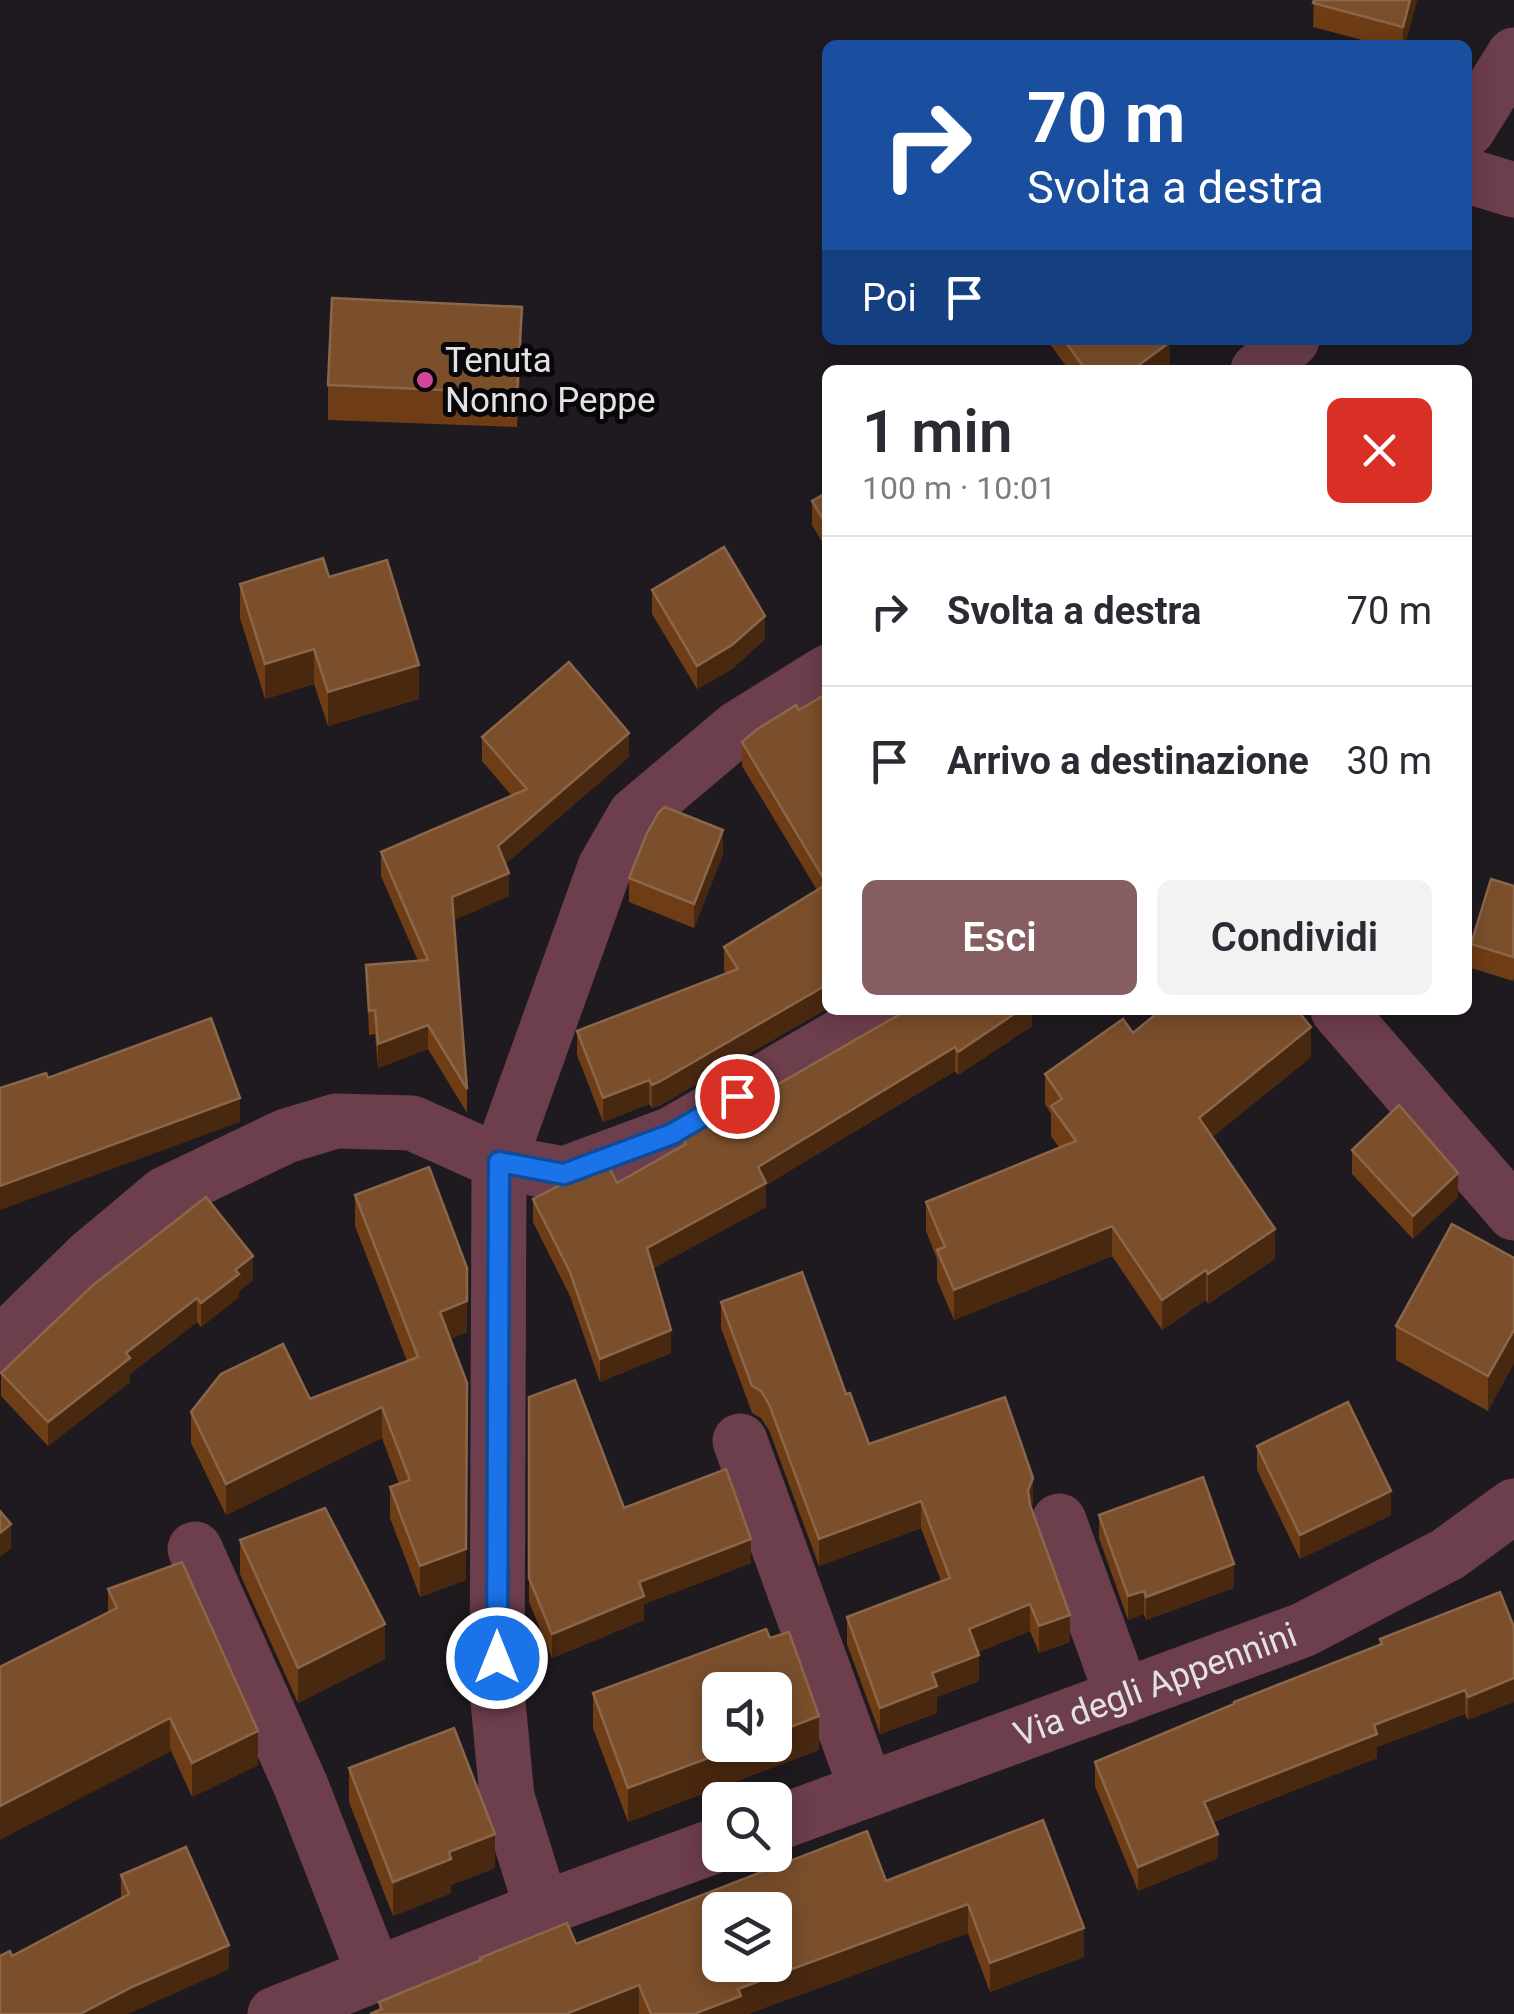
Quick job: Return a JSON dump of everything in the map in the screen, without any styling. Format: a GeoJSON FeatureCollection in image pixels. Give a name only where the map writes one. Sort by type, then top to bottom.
{"type":"FeatureCollection","features":[{"type":"Feature","properties":{"kind":"street"},"geometry":{"type":"LineString","coordinates":[[1472,123],[1514,55]]}},
{"type":"Feature","properties":{"kind":"street"},"geometry":{"type":"LineString","coordinates":[[1472,177],[1514,190]]}},
{"type":"Feature","properties":{"kind":"street"},"geometry":{"type":"LineString","coordinates":[[1264,365],[1286,345]]}},
{"type":"Feature","properties":{"kind":"street"},"geometry":{"type":"LineString","coordinates":[[542,1909],[507,1797],[497,1691],[499,1162],[605,866],[635,815],[738,728],[822,676]]}},
{"type":"Feature","properties":{"kind":"street"},"geometry":{"type":"LineString","coordinates":[[0,1345],[91,1256],[166,1194],[286,1136],[336,1120],[412,1123],[499,1162],[564,1174],[672,1134],[877,1015]]}},
{"type":"Feature","properties":{"kind":"street"},"geometry":{"type":"LineString","coordinates":[[1342,1015],[1514,1213]]}},
{"type":"Feature","properties":{"kind":"street"},"geometry":{"type":"LineString","coordinates":[[740,1441],[867,1790]]}},
{"type":"Feature","properties":{"kind":"street","name":"Via degli Appennini"},"geometry":{"type":"LineString","coordinates":[[792,1818],[1303,1630],[1448,1554],[1514,1506]]}},
{"type":"Feature","properties":{"kind":"street"},"geometry":{"type":"LineString","coordinates":[[1059,1520],[1122,1697]]}},
{"type":"Feature","properties":{"kind":"street"},"geometry":{"type":"LineString","coordinates":[[195,1548],[301,1786],[374,1974]]}},
{"type":"Feature","properties":{"kind":"street"},"geometry":{"type":"LineString","coordinates":[[1448,1554],[1514,1554]]}},
{"type":"Feature","properties":{"kind":"street"},"geometry":{"type":"LineString","coordinates":[[275,2014],[702,1851]]}},
{"type":"Feature","properties":{"kind":"building"},"geometry":{"type":"Polygon","coordinates":[[[1410,0],[1403,27],[1313,3],[1410,0]]]}},
{"type":"Feature","properties":{"kind":"building"},"geometry":{"type":"Polygon","coordinates":[[[332,298],[522,307],[517,393],[328,385],[332,298]]]}},
{"type":"Feature","properties":{"kind":"building"},"geometry":{"type":"Polygon","coordinates":[[[1068,345],[1166,345],[1139,365],[1082,365],[1068,345]]]}},
{"type":"Feature","properties":{"kind":"building"},"geometry":{"type":"Polygon","coordinates":[[[822,495],[822,518],[812,501],[822,495]]]}},
{"type":"Feature","properties":{"kind":"building"},"geometry":{"type":"Polygon","coordinates":[[[724,547],[765,616],[732,645],[697,666],[652,590],[724,547]]]}},
{"type":"Feature","properties":{"kind":"building"},"geometry":{"type":"Polygon","coordinates":[[[323,558],[329,577],[387,560],[419,665],[328,692],[314,649],[265,664],[240,584],[323,558]]]}},
{"type":"Feature","properties":{"kind":"building"},"geometry":{"type":"Polygon","coordinates":[[[569,662],[629,733],[498,846],[509,873],[452,897],[467,1089],[428,1025],[378,1044],[375,1010],[369,1011],[366,965],[428,960],[381,852],[527,789],[482,737],[569,662]]]}},
{"type":"Feature","properties":{"kind":"building"},"geometry":{"type":"Polygon","coordinates":[[[822,697],[822,876],[742,742],[796,705],[799,710],[822,697]]]}},
{"type":"Feature","properties":{"kind":"building"},"geometry":{"type":"Polygon","coordinates":[[[665,807],[723,830],[694,904],[629,878],[647,833],[665,807]]]}},
{"type":"Feature","properties":{"kind":"building"},"geometry":{"type":"Polygon","coordinates":[[[1491,879],[1514,886],[1513,957],[1472,944],[1491,879]]]}},
{"type":"Feature","properties":{"kind":"building"},"geometry":{"type":"Polygon","coordinates":[[[822,887],[822,987],[659,1082],[652,1085],[649,1080],[603,1098],[577,1031],[738,969],[724,947],[822,887]]]}},
{"type":"Feature","properties":{"kind":"building"},"geometry":{"type":"Polygon","coordinates":[[[899,1015],[1013,1015],[958,1052],[955,1047],[758,1167],[766,1183],[647,1248],[671,1330],[600,1359],[570,1272],[533,1199],[570,1180],[609,1167],[617,1183],[686,1144],[683,1139],[899,1015]]]}},
{"type":"Feature","properties":{"kind":"building"},"geometry":{"type":"Polygon","coordinates":[[[1155,1015],[1301,1015],[1311,1027],[1199,1118],[1275,1229],[1162,1300],[1112,1226],[954,1290],[937,1250],[945,1247],[926,1202],[1076,1141],[1051,1106],[1062,1099],[1045,1074],[1123,1019],[1133,1033],[1155,1015]]]}},
{"type":"Feature","properties":{"kind":"building"},"geometry":{"type":"Polygon","coordinates":[[[211,1018],[240,1098],[0,1186],[0,1088],[46,1073],[48,1078],[211,1018]]]}},
{"type":"Feature","properties":{"kind":"building"},"geometry":{"type":"Polygon","coordinates":[[[1399,1105],[1458,1173],[1413,1216],[1352,1150],[1399,1105]]]}},
{"type":"Feature","properties":{"kind":"building"},"geometry":{"type":"Polygon","coordinates":[[[429,1167],[467,1268],[467,1301],[440,1312],[467,1383],[466,1549],[420,1566],[390,1487],[410,1480],[382,1407],[226,1484],[191,1412],[221,1374],[283,1344],[310,1399],[418,1357],[355,1195],[429,1167]]]}},
{"type":"Feature","properties":{"kind":"building"},"geometry":{"type":"Polygon","coordinates":[[[206,1197],[253,1256],[235,1270],[239,1274],[201,1303],[197,1298],[126,1353],[130,1358],[48,1422],[1,1373],[92,1286],[206,1197]]]}},
{"type":"Feature","properties":{"kind":"building"},"geometry":{"type":"Polygon","coordinates":[[[1452,1224],[1514,1258],[1514,1330],[1488,1376],[1396,1326],[1452,1224]]]}},
{"type":"Feature","properties":{"kind":"building"},"geometry":{"type":"Polygon","coordinates":[[[802,1272],[846,1394],[850,1393],[869,1444],[1005,1397],[1033,1478],[1028,1490],[1030,1505],[1070,1615],[1039,1626],[1030,1604],[969,1629],[979,1655],[932,1673],[937,1686],[880,1708],[847,1617],[950,1578],[921,1501],[819,1539],[769,1404],[761,1391],[752,1386],[721,1302],[802,1272]]]}},
{"type":"Feature","properties":{"kind":"building"},"geometry":{"type":"Polygon","coordinates":[[[575,1380],[624,1508],[726,1469],[751,1539],[639,1582],[644,1596],[552,1634],[529,1578],[529,1397],[575,1380]]]}},
{"type":"Feature","properties":{"kind":"building"},"geometry":{"type":"Polygon","coordinates":[[[1348,1402],[1391,1491],[1300,1535],[1257,1446],[1348,1402]]]}},
{"type":"Feature","properties":{"kind":"building"},"geometry":{"type":"Polygon","coordinates":[[[1203,1477],[1234,1564],[1146,1597],[1144,1591],[1128,1596],[1099,1515],[1203,1477]]]}},
{"type":"Feature","properties":{"kind":"building"},"geometry":{"type":"Polygon","coordinates":[[[325,1508],[385,1624],[298,1668],[240,1540],[325,1508]]]}},
{"type":"Feature","properties":{"kind":"building"},"geometry":{"type":"Polygon","coordinates":[[[0,1511],[11,1524],[0,1533],[0,1511]]]}},
{"type":"Feature","properties":{"kind":"building"},"geometry":{"type":"Polygon","coordinates":[[[182,1562],[258,1731],[192,1763],[170,1718],[0,1806],[0,1667],[117,1608],[108,1589],[182,1562]]]}},
{"type":"Feature","properties":{"kind":"building"},"geometry":{"type":"Polygon","coordinates":[[[1500,1592],[1514,1627],[1514,1678],[1468,1697],[1465,1690],[1374,1725],[1377,1734],[1204,1802],[1218,1834],[1138,1867],[1095,1762],[1382,1644],[1380,1639],[1500,1592]]]}},
{"type":"Feature","properties":{"kind":"building"},"geometry":{"type":"Polygon","coordinates":[[[766,1629],[770,1638],[789,1632],[819,1716],[792,1726],[792,1672],[702,1672],[702,1760],[628,1788],[593,1693],[766,1629]]]}},
{"type":"Feature","properties":{"kind":"building"},"geometry":{"type":"Polygon","coordinates":[[[454,1728],[495,1834],[449,1852],[451,1859],[393,1882],[349,1768],[454,1728]]]}},
{"type":"Feature","properties":{"kind":"building"},"geometry":{"type":"Polygon","coordinates":[[[1043,1820],[1084,1928],[990,1963],[968,1904],[792,1969],[792,1892],[710,1892],[761,1872],[792,1872],[792,1860],[867,1831],[886,1881],[1043,1820]]]}},
{"type":"Feature","properties":{"kind":"building"},"geometry":{"type":"Polygon","coordinates":[[[186,1847],[229,1945],[80,2014],[0,2014],[0,1956],[10,1951],[12,1956],[129,1894],[121,1875],[186,1847]]]}},
{"type":"Feature","properties":{"kind":"building"},"geometry":{"type":"Polygon","coordinates":[[[702,1895],[702,1982],[757,1982],[738,1989],[741,1996],[694,2014],[651,2014],[639,1985],[566,2014],[370,2014],[382,2009],[379,2002],[567,1923],[576,1944],[702,1895]]]}},
{"type":"Feature","properties":{"kind":"place","name":"Tenuta Nonno Peppe"},"geometry":{"type":"Point","coordinates":[425,380]}},
{"type":"Feature","properties":{"kind":"route"},"geometry":{"type":"LineString","coordinates":[[497,1658],[499,1162],[564,1174],[672,1134],[737,1096]]}}]}
